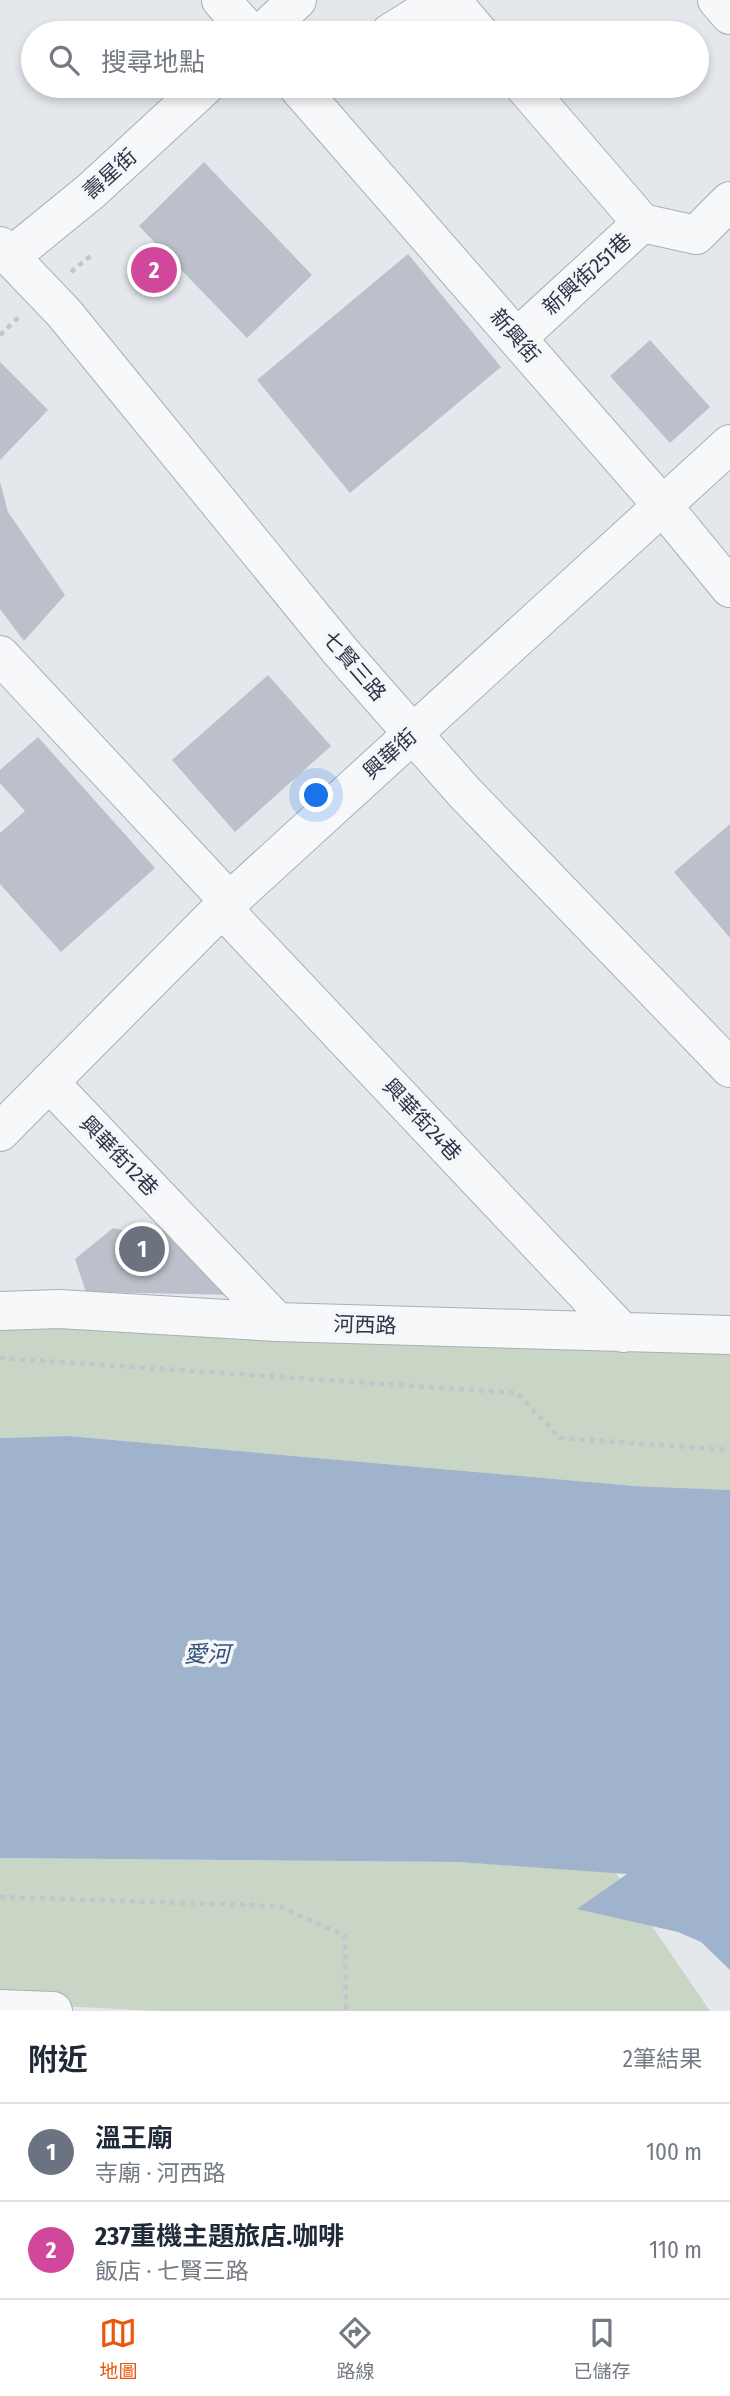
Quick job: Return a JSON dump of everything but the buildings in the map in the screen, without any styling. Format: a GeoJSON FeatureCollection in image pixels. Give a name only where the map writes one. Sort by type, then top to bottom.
{"type":"FeatureCollection","features":[{"type":"Feature","properties":{"kind":"street"},"geometry":{"type":"LineString","coordinates":[[221,0],[239,21]]}},
{"type":"Feature","properties":{"kind":"street"},"geometry":{"type":"LineString","coordinates":[[275,21],[297,0]]}},
{"type":"Feature","properties":{"kind":"street"},"geometry":{"type":"LineString","coordinates":[[409,21],[443,0]]}},
{"type":"Feature","properties":{"kind":"street"},"geometry":{"type":"LineString","coordinates":[[451,0],[469,21]]}},
{"type":"Feature","properties":{"kind":"street"},"geometry":{"type":"LineString","coordinates":[[717,0],[730,15]]}},
{"type":"Feature","properties":{"kind":"street","name":"壽星街"},"geometry":{"type":"LineString","coordinates":[[5,251],[92,191],[192,98]]}},
{"type":"Feature","properties":{"kind":"street","name":"新興街"},"geometry":{"type":"LineString","coordinates":[[310,98],[662,505],[730,588]]}},
{"type":"Feature","properties":{"kind":"street"},"geometry":{"type":"LineString","coordinates":[[534,98],[642,223]]}},
{"type":"Feature","properties":{"kind":"street","name":"新興街251巷"},"geometry":{"type":"LineString","coordinates":[[517,338],[642,223],[696,236],[730,201]]}},
{"type":"Feature","properties":{"kind":"street","name":"七賢三路"},"geometry":{"type":"LineString","coordinates":[[5,251],[64,313],[341,652],[464,792],[730,1068]]}},
{"type":"Feature","properties":{"kind":"street","name":"興華街"},"geometry":{"type":"LineString","coordinates":[[0,1132],[27,1087],[730,444]]}},
{"type":"Feature","properties":{"kind":"street"},"geometry":{"type":"LineString","coordinates":[[0,655],[222,908]]}},
{"type":"Feature","properties":{"kind":"street"},"geometry":{"type":"LineString","coordinates":[[0,681],[222,908]]}},
{"type":"Feature","properties":{"kind":"street","name":"興華街24巷"},"geometry":{"type":"LineString","coordinates":[[222,908],[623,1332]]}},
{"type":"Feature","properties":{"kind":"street","name":"興華街12巷"},"geometry":{"type":"LineString","coordinates":[[27,1087],[277,1322]]}},
{"type":"Feature","properties":{"kind":"street","name":"河西路"},"geometry":{"type":"LineString","coordinates":[[0,1311],[60,1309],[277,1322],[730,1335]]}},
{"type":"Feature","properties":{"kind":"street"},"geometry":{"type":"LineString","coordinates":[[0,2009],[53,2011]]}},
{"type":"Feature","properties":{"kind":"path"},"geometry":{"type":"LineString","coordinates":[[0,1358],[517,1393],[560,1438],[730,1450]]}},
{"type":"Feature","properties":{"kind":"path"},"geometry":{"type":"LineString","coordinates":[[0,1897],[279,1906],[345,1936],[346,2011]]}},
{"type":"Feature","properties":{"kind":"green space"},"geometry":{"type":"Polygon","coordinates":[[[0,1323],[730,1348],[730,1490],[634,1486],[68,1436],[0,1438],[0,1323]]]}},
{"type":"Feature","properties":{"kind":"green space"},"geometry":{"type":"Polygon","coordinates":[[[0,1858],[458,1862],[615,1872],[710,2011],[157,2011],[0,2003],[0,1858]]]}},
{"type":"Feature","properties":{"kind":"water","name":"愛河"},"geometry":{"type":"Polygon","coordinates":[[[68,1436],[634,1486],[730,1490],[730,1970],[701,1942],[678,1932],[577,1909],[627,1874],[458,1862],[0,1858],[0,1438],[68,1436]]]}},
{"type":"Feature","properties":{"kind":"place","name":"237重機主題旅店.咖啡"},"geometry":{"type":"Point","coordinates":[154,270]}},
{"type":"Feature","properties":{"kind":"place","name":"溫王廟"},"geometry":{"type":"Point","coordinates":[142,1249]}}]}
